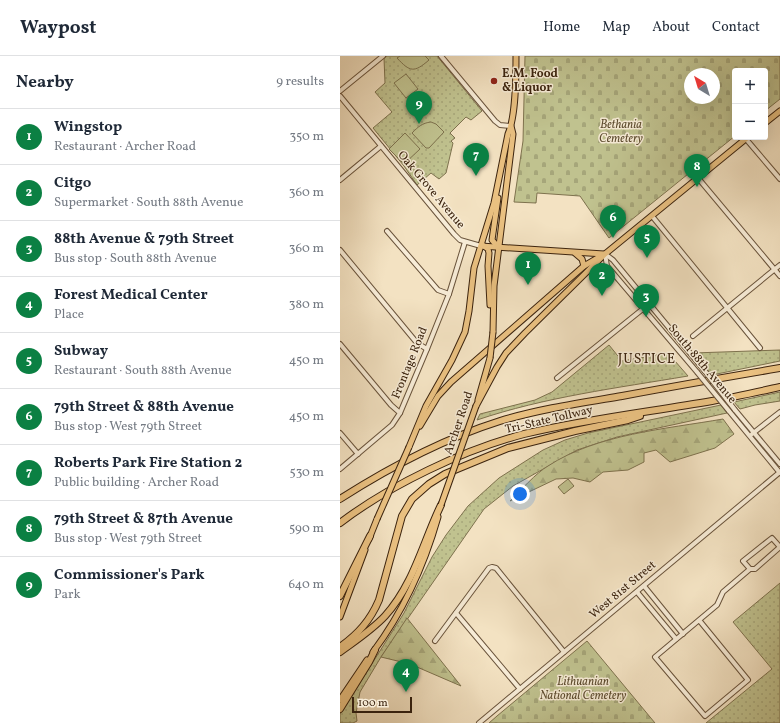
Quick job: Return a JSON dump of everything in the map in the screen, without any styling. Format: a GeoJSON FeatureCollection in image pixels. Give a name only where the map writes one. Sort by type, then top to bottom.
{"type":"FeatureCollection","features":[{"type":"Feature","properties":{"kind":"highway","name":"Tri-State Tollway"},"geometry":{"type":"LineString","coordinates":[[340,499],[375,477],[420,453],[470,432],[502,421],[558,407],[780,368]]}},
{"type":"Feature","properties":{"kind":"highway","name":"Tri-State Tollway"},"geometry":{"type":"LineString","coordinates":[[340,523],[404,483],[425,472],[478,449],[531,433],[654,410],[713,401],[780,387]]}},
{"type":"Feature","properties":{"kind":"highway"},"geometry":{"type":"LineString","coordinates":[[340,647],[358,633],[368,622],[378,600],[402,516],[412,499],[429,484],[445,474],[508,448],[575,431],[628,420],[654,410]]}},
{"type":"Feature","properties":{"kind":"highway"},"geometry":{"type":"LineString","coordinates":[[340,652],[385,616],[400,596],[413,572],[432,523],[441,505]]}},
{"type":"Feature","properties":{"kind":"highway"},"geometry":{"type":"LineString","coordinates":[[340,596],[370,536]]}},
{"type":"Feature","properties":{"kind":"highway"},"geometry":{"type":"LineString","coordinates":[[340,709],[375,650]]}},
{"type":"Feature","properties":{"kind":"main road","name":"Archer Road"},"geometry":{"type":"LineString","coordinates":[[415,433],[430,397],[452,360],[464,332],[469,311],[474,268],[499,181],[508,134],[511,126],[515,89],[516,56]]}},
{"type":"Feature","properties":{"kind":"main road"},"geometry":{"type":"LineString","coordinates":[[768,121],[780,111]]}},
{"type":"Feature","properties":{"kind":"main road","name":"Archer Road"},"geometry":{"type":"LineString","coordinates":[[340,700],[375,650],[410,594],[476,406],[490,358],[498,248],[513,134],[511,126]]}},
{"type":"Feature","properties":{"kind":"main road"},"geometry":{"type":"LineString","coordinates":[[476,406],[497,367],[516,342],[605,254],[745,140]]}},
{"type":"Feature","properties":{"kind":"main road"},"geometry":{"type":"LineString","coordinates":[[498,248],[492,240],[499,181]]}},
{"type":"Feature","properties":{"kind":"main road"},"geometry":{"type":"LineString","coordinates":[[481,246],[486,247],[489,253],[488,266],[490,305],[493,318]]}},
{"type":"Feature","properties":{"kind":"main road","name":"Oak Grove Avenue"},"geometry":{"type":"LineString","coordinates":[[481,246],[605,254]]}},
{"type":"Feature","properties":{"kind":"main road"},"geometry":{"type":"LineString","coordinates":[[574,252],[580,255],[584,266]]}},
{"type":"Feature","properties":{"kind":"main road"},"geometry":{"type":"LineString","coordinates":[[340,617],[370,536],[415,433],[428,411],[444,389],[505,333],[584,266],[605,254]]}},
{"type":"Feature","properties":{"kind":"street"},"geometry":{"type":"LineString","coordinates":[[340,91],[378,58],[384,56]]}},
{"type":"Feature","properties":{"kind":"street"},"geometry":{"type":"LineString","coordinates":[[441,56],[494,121],[500,125],[511,126]]}},
{"type":"Feature","properties":{"kind":"street","name":"Oak Grove Avenue"},"geometry":{"type":"LineString","coordinates":[[340,96],[454,234],[460,240],[481,246]]}},
{"type":"Feature","properties":{"kind":"street"},"geometry":{"type":"LineString","coordinates":[[749,140],[780,179]]}},
{"type":"Feature","properties":{"kind":"street"},"geometry":{"type":"LineString","coordinates":[[340,180],[381,146]]}},
{"type":"Feature","properties":{"kind":"street"},"geometry":{"type":"LineString","coordinates":[[698,178],[780,276]]}},
{"type":"Feature","properties":{"kind":"street"},"geometry":{"type":"LineString","coordinates":[[652,216],[760,348]]}},
{"type":"Feature","properties":{"kind":"street"},"geometry":{"type":"LineString","coordinates":[[387,231],[438,290],[449,294]]}},
{"type":"Feature","properties":{"kind":"street","name":"Frontage Road"},"geometry":{"type":"LineString","coordinates":[[340,469],[392,425],[400,413],[428,349],[449,294],[465,242]]}},
{"type":"Feature","properties":{"kind":"street"},"geometry":{"type":"LineString","coordinates":[[340,250],[417,343],[428,349]]}},
{"type":"Feature","properties":{"kind":"street","name":"South 88th Avenue"},"geometry":{"type":"LineString","coordinates":[[605,254],[613,260],[780,464]]}},
{"type":"Feature","properties":{"kind":"street","name":"South 88th Avenue"},"geometry":{"type":"LineString","coordinates":[[605,254],[607,266],[780,473]]}},
{"type":"Feature","properties":{"kind":"street"},"geometry":{"type":"LineString","coordinates":[[693,336],[780,265]]}},
{"type":"Feature","properties":{"kind":"street"},"geometry":{"type":"LineString","coordinates":[[557,378],[649,304]]}},
{"type":"Feature","properties":{"kind":"street"},"geometry":{"type":"LineString","coordinates":[[340,344],[391,405],[400,413]]}},
{"type":"Feature","properties":{"kind":"street"},"geometry":{"type":"LineString","coordinates":[[750,436],[780,412]]}},
{"type":"Feature","properties":{"kind":"street"},"geometry":{"type":"LineString","coordinates":[[340,433],[358,454]]}},
{"type":"Feature","properties":{"kind":"street","name":"West 81st Street"},"geometry":{"type":"LineString","coordinates":[[479,723],[780,473]]}},
{"type":"Feature","properties":{"kind":"street"},"geometry":{"type":"LineString","coordinates":[[699,620],[748,680],[705,716],[656,657],[676,639],[717,605],[723,592],[750,569],[754,569],[780,547],[772,538],[743,561],[750,569]]}},
{"type":"Feature","properties":{"kind":"street"},"geometry":{"type":"LineString","coordinates":[[435,641],[489,568],[492,567],[496,568],[564,652]]}},
{"type":"Feature","properties":{"kind":"street"},"geometry":{"type":"LineString","coordinates":[[644,586],[683,634]]}},
{"type":"Feature","properties":{"kind":"street"},"geometry":{"type":"LineString","coordinates":[[637,592],[676,639]]}},
{"type":"Feature","properties":{"kind":"street"},"geometry":{"type":"LineString","coordinates":[[456,613],[520,689]]}},
{"type":"Feature","properties":{"kind":"green space"},"geometry":{"type":"Polygon","coordinates":[[[387,56],[437,56],[482,111],[471,120],[466,117],[450,133],[455,138],[451,141],[453,143],[446,173],[439,179],[431,173],[417,185],[404,166],[373,128],[392,112],[375,92],[385,83],[384,58],[387,56]]]}},
{"type":"Feature","properties":{"kind":"green space"},"geometry":{"type":"Polygon","coordinates":[[[400,56],[425,56],[429,60],[420,67],[412,69],[405,66],[397,58],[400,56]]]}},
{"type":"Feature","properties":{"kind":"green space","name":"Bethania Cemetery"},"geometry":{"type":"Polygon","coordinates":[[[525,56],[780,56],[780,99],[768,109],[768,68],[732,68],[732,138],[609,238],[580,196],[537,193],[536,203],[514,202],[523,141],[525,56]]]}},
{"type":"Feature","properties":{"kind":"green space"},"geometry":{"type":"Polygon","coordinates":[[[406,74],[418,89],[406,98],[394,83],[406,74]]]}},
{"type":"Feature","properties":{"kind":"green space"},"geometry":{"type":"Polygon","coordinates":[[[431,122],[436,124],[444,132],[429,148],[426,148],[412,133],[425,123],[431,122]]]}},
{"type":"Feature","properties":{"kind":"green space"},"geometry":{"type":"Polygon","coordinates":[[[405,133],[420,149],[404,164],[389,149],[405,133]]]}},
{"type":"Feature","properties":{"kind":"green space"},"geometry":{"type":"Polygon","coordinates":[[[609,345],[622,361],[668,353],[688,376],[555,399],[477,420],[480,414],[535,400],[552,392],[609,345]]]}},
{"type":"Feature","properties":{"kind":"green space"},"geometry":{"type":"Polygon","coordinates":[[[780,350],[780,361],[712,375],[693,353],[780,350]]]}},
{"type":"Feature","properties":{"kind":"green space"},"geometry":{"type":"Polygon","coordinates":[[[780,392],[780,401],[740,409],[734,402],[780,392]]]}},
{"type":"Feature","properties":{"kind":"green space"},"geometry":{"type":"Polygon","coordinates":[[[721,405],[727,413],[617,437],[577,450],[513,486],[484,509],[381,657],[360,692],[356,713],[357,721],[353,723],[340,723],[340,714],[404,613],[432,557],[446,535],[468,506],[499,478],[543,450],[565,440],[588,433],[721,405]]]}},
{"type":"Feature","properties":{"kind":"green space"},"geometry":{"type":"Polygon","coordinates":[[[723,419],[734,434],[715,448],[670,462],[656,450],[644,453],[644,462],[628,470],[603,472],[590,482],[573,478],[556,479],[510,501],[538,473],[567,455],[632,434],[723,419]]]}},
{"type":"Feature","properties":{"kind":"green space"},"geometry":{"type":"Polygon","coordinates":[[[568,479],[574,486],[564,494],[558,487],[568,479]]]}},
{"type":"Feature","properties":{"kind":"green space"},"geometry":{"type":"Polygon","coordinates":[[[780,583],[780,723],[706,723],[772,669],[733,622],[780,583]]]}},
{"type":"Feature","properties":{"kind":"green space"},"geometry":{"type":"Polygon","coordinates":[[[407,618],[461,686],[410,664],[381,657],[407,618]]]}},
{"type":"Feature","properties":{"kind":"green space","name":"Lithuanian National Cemetery"},"geometry":{"type":"Polygon","coordinates":[[[587,641],[655,723],[489,723],[497,716],[587,641]]]}},
{"type":"Feature","properties":{"kind":"place","name":"E.M. Food & Liquor"},"geometry":{"type":"Point","coordinates":[494,81]}},
{"type":"Feature","properties":{"kind":"place","name":"Commissioner's Park"},"geometry":{"type":"Point","coordinates":[419,124]}},
{"type":"Feature","properties":{"kind":"place","name":"Roberts Park Fire Station 2"},"geometry":{"type":"Point","coordinates":[476,176]}},
{"type":"Feature","properties":{"kind":"place","name":"79th Street & 87th Avenue"},"geometry":{"type":"Point","coordinates":[697,187]}},
{"type":"Feature","properties":{"kind":"place","name":"79th Street & 88th Avenue"},"geometry":{"type":"Point","coordinates":[613,238]}},
{"type":"Feature","properties":{"kind":"place","name":"Subway"},"geometry":{"type":"Point","coordinates":[647,258]}},
{"type":"Feature","properties":{"kind":"place","name":"Wingstop"},"geometry":{"type":"Point","coordinates":[528,285]}},
{"type":"Feature","properties":{"kind":"place","name":"Citgo"},"geometry":{"type":"Point","coordinates":[602,296]}},
{"type":"Feature","properties":{"kind":"place","name":"88th Avenue & 79th Street"},"geometry":{"type":"Point","coordinates":[646,317]}},
{"type":"Feature","properties":{"kind":"place","name":"Forest Medical Center"},"geometry":{"type":"Point","coordinates":[406,692]}},
{"type":"Feature","properties":{"kind":"district","name":"JUSTICE"},"geometry":{"type":"Point","coordinates":[647,359]}}]}
